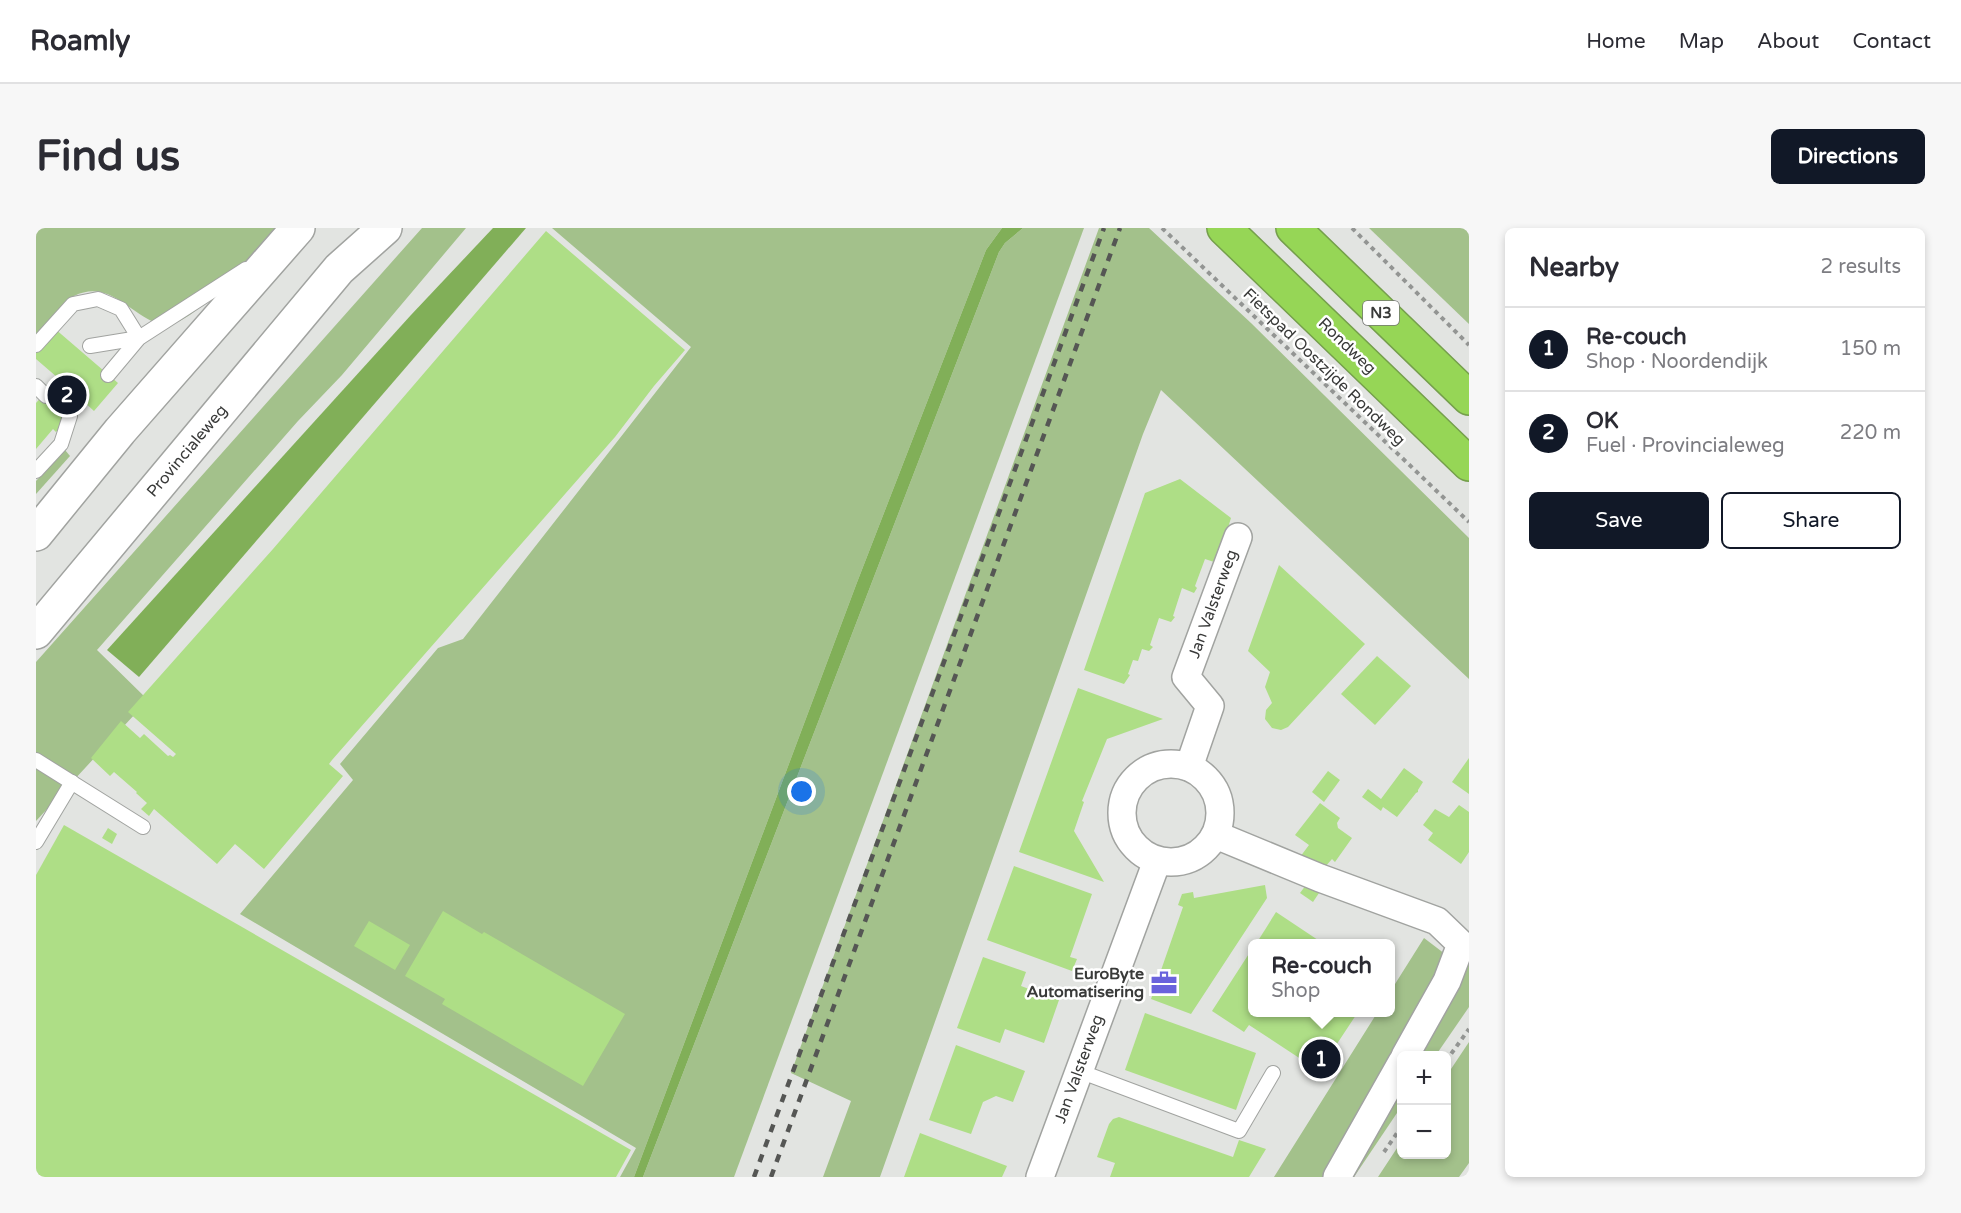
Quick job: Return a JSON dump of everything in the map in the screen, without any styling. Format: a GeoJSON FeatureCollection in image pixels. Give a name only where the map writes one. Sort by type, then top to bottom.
{"type":"FeatureCollection","features":[{"type":"Feature","properties":{"kind":"highway","name":"N3"},"geometry":{"type":"LineString","coordinates":[[1293,228],[1469,398]]}},
{"type":"Feature","properties":{"kind":"highway","name":"Rondweg"},"geometry":{"type":"LineString","coordinates":[[1230,234],[1469,464]]}},
{"type":"Feature","properties":{"kind":"main road","name":"Provincialeweg"},"geometry":{"type":"LineString","coordinates":[[36,632],[339,270],[371,228]]}},
{"type":"Feature","properties":{"kind":"main road","name":"Provincialeweg"},"geometry":{"type":"LineString","coordinates":[[339,270],[385,228]]}},
{"type":"Feature","properties":{"kind":"main road"},"geometry":{"type":"LineString","coordinates":[[36,534],[120,431],[290,238]]}},
{"type":"Feature","properties":{"kind":"street","name":"Jan Valsterweg"},"geometry":{"type":"LineString","coordinates":[[1189,767],[1210,706],[1186,677],[1238,537]]}},
{"type":"Feature","properties":{"kind":"street"},"geometry":{"type":"LineString","coordinates":[[1172,764],[1189,767],[1200,773],[1212,786],[1219,802],[1220,819],[1216,835],[1205,849],[1191,859],[1174,863],[1156,861],[1144,855],[1133,845],[1126,833],[1122,820],[1127,793],[1134,781],[1145,772],[1158,766],[1172,764]]}},
{"type":"Feature","properties":{"kind":"street"},"geometry":{"type":"LineString","coordinates":[[1216,835],[1320,878],[1437,921],[1461,944],[1447,981],[1408,1051]]}},
{"type":"Feature","properties":{"kind":"street","name":"Jan Valsterweg"},"geometry":{"type":"LineString","coordinates":[[1040,1177],[1156,861]]}},
{"type":"Feature","properties":{"kind":"street"},"geometry":{"type":"LineString","coordinates":[[1337,1177],[1397,1069]]}},
{"type":"Feature","properties":{"kind":"lane"},"geometry":{"type":"LineString","coordinates":[[108,375],[140,338],[290,238]]}},
{"type":"Feature","properties":{"kind":"lane"},"geometry":{"type":"LineString","coordinates":[[36,345],[73,304],[98,299],[121,309],[140,338]]}},
{"type":"Feature","properties":{"kind":"lane"},"geometry":{"type":"LineString","coordinates":[[90,346],[140,338]]}},
{"type":"Feature","properties":{"kind":"lane"},"geometry":{"type":"LineString","coordinates":[[36,471],[61,444],[70,416]]}},
{"type":"Feature","properties":{"kind":"lane"},"geometry":{"type":"LineString","coordinates":[[36,760],[143,827]]}},
{"type":"Feature","properties":{"kind":"lane"},"geometry":{"type":"LineString","coordinates":[[36,842],[72,782]]}},
{"type":"Feature","properties":{"kind":"lane"},"geometry":{"type":"LineString","coordinates":[[1079,1071],[1239,1131],[1273,1073]]}},
{"type":"Feature","properties":{"kind":"path","name":"Fietspad Oostzijde Rondweg"},"geometry":{"type":"LineString","coordinates":[[1162,228],[1469,522]]}},
{"type":"Feature","properties":{"kind":"path"},"geometry":{"type":"LineString","coordinates":[[1352,228],[1469,345]]}},
{"type":"Feature","properties":{"kind":"path"},"geometry":{"type":"LineString","coordinates":[[1451,1054],[1469,1029]]}},
{"type":"Feature","properties":{"kind":"shaded area"},"geometry":{"type":"Polygon","coordinates":[[[36,228],[275,228],[226,283],[197,310],[183,319],[171,324],[159,324],[114,297],[102,292],[89,291],[70,299],[36,336],[36,228]]]}},
{"type":"Feature","properties":{"kind":"shaded area"},"geometry":{"type":"Polygon","coordinates":[[[422,228],[466,228],[342,375],[298,421],[97,650],[148,700],[36,821],[36,662],[422,228]]]}},
{"type":"Feature","properties":{"kind":"shaded area"},"geometry":{"type":"Polygon","coordinates":[[[493,228],[526,228],[139,677],[107,650],[411,315],[493,228]]]}},
{"type":"Feature","properties":{"kind":"shaded area"},"geometry":{"type":"Polygon","coordinates":[[[552,228],[1002,228],[986,250],[856,585],[634,1177],[620,1177],[636,1148],[240,914],[353,780],[340,764],[438,648],[463,639],[691,347],[552,228]]]}},
{"type":"Feature","properties":{"kind":"shaded area"},"geometry":{"type":"Polygon","coordinates":[[[1002,228],[1023,228],[1005,243],[999,252],[643,1177],[634,1177],[856,585],[986,250],[1002,228]]]}},
{"type":"Feature","properties":{"kind":"shaded area"},"geometry":{"type":"Polygon","coordinates":[[[1023,228],[1084,228],[734,1177],[643,1177],[999,252],[1005,243],[1023,228]]]}},
{"type":"Feature","properties":{"kind":"shaded area"},"geometry":{"type":"Polygon","coordinates":[[[1099,228],[1149,228],[1251,323],[1469,538],[1469,679],[1161,390],[1143,434],[880,1177],[823,1177],[851,1101],[791,1073],[1099,228]]]}},
{"type":"Feature","properties":{"kind":"shaded area"},"geometry":{"type":"Polygon","coordinates":[[[1369,228],[1469,228],[1469,324],[1369,228]]]}},
{"type":"Feature","properties":{"kind":"shaded area"},"geometry":{"type":"Polygon","coordinates":[[[65,450],[70,456],[36,494],[36,481],[65,450]]]}},
{"type":"Feature","properties":{"kind":"shaded area"},"geometry":{"type":"Polygon","coordinates":[[[1424,938],[1445,954],[1322,1177],[1274,1177],[1374,1017],[1395,1017],[1395,984],[1424,938]]]}},
{"type":"Feature","properties":{"kind":"shaded area"},"geometry":{"type":"Polygon","coordinates":[[[1469,952],[1469,1007],[1439,1051],[1414,1051],[1469,952]]]}},
{"type":"Feature","properties":{"kind":"shaded area"},"geometry":{"type":"Polygon","coordinates":[[[1469,1042],[1469,1163],[1459,1177],[1378,1177],[1397,1148],[1397,1159],[1451,1159],[1451,1069],[1469,1042]]]}},
{"type":"Feature","properties":{"kind":"shaded area"},"geometry":{"type":"Polygon","coordinates":[[[1397,1079],[1397,1113],[1354,1177],[1342,1177],[1397,1079]]]}},
{"type":"Feature","properties":{"kind":"building"},"geometry":{"type":"Polygon","coordinates":[[[546,231],[685,350],[615,437],[332,760],[329,764],[343,776],[264,869],[235,844],[217,864],[154,809],[149,816],[141,809],[147,803],[137,792],[114,772],[110,776],[91,758],[121,721],[140,738],[144,734],[168,756],[173,757],[176,754],[128,712],[273,549],[546,231]]]}},
{"type":"Feature","properties":{"kind":"building"},"geometry":{"type":"Polygon","coordinates":[[[54,328],[118,383],[94,411],[83,401],[56,432],[53,429],[36,449],[36,403],[58,378],[36,359],[36,349],[54,328]]]}},
{"type":"Feature","properties":{"kind":"building"},"geometry":{"type":"Polygon","coordinates":[[[1180,479],[1231,518],[1217,563],[1205,559],[1194,593],[1182,588],[1173,616],[1175,617],[1171,622],[1159,618],[1150,645],[1153,647],[1149,651],[1142,649],[1138,661],[1133,660],[1128,674],[1130,675],[1124,684],[1084,670],[1145,493],[1180,479]]]}},
{"type":"Feature","properties":{"kind":"building"},"geometry":{"type":"Polygon","coordinates":[[[1279,565],[1365,644],[1288,727],[1281,730],[1272,728],[1265,719],[1266,710],[1272,703],[1265,687],[1270,672],[1248,651],[1279,565]]]}},
{"type":"Feature","properties":{"kind":"building"},"geometry":{"type":"Polygon","coordinates":[[[1377,656],[1411,686],[1375,725],[1341,694],[1377,656]]]}},
{"type":"Feature","properties":{"kind":"building"},"geometry":{"type":"Polygon","coordinates":[[[1078,688],[1163,719],[1107,739],[1082,801],[1084,802],[1074,831],[1104,882],[1019,852],[1078,688]]]}},
{"type":"Feature","properties":{"kind":"building"},"geometry":{"type":"Polygon","coordinates":[[[1469,758],[1469,794],[1452,782],[1469,758]]]}},
{"type":"Feature","properties":{"kind":"building"},"geometry":{"type":"Polygon","coordinates":[[[1404,768],[1423,782],[1418,792],[1397,817],[1383,807],[1381,811],[1362,797],[1368,789],[1381,799],[1404,768]]]}},
{"type":"Feature","properties":{"kind":"building"},"geometry":{"type":"Polygon","coordinates":[[[1328,771],[1340,780],[1324,802],[1312,792],[1328,771]]]}},
{"type":"Feature","properties":{"kind":"building"},"geometry":{"type":"Polygon","coordinates":[[[1320,803],[1340,818],[1337,823],[1338,828],[1352,838],[1335,862],[1332,859],[1325,867],[1300,857],[1309,845],[1295,835],[1320,803]]]}},
{"type":"Feature","properties":{"kind":"building"},"geometry":{"type":"Polygon","coordinates":[[[1459,805],[1469,812],[1469,852],[1461,864],[1428,840],[1433,833],[1423,825],[1435,809],[1449,817],[1459,805]]]}},
{"type":"Feature","properties":{"kind":"building"},"geometry":{"type":"Polygon","coordinates":[[[64,825],[631,1150],[616,1177],[36,1177],[36,875],[64,825]]]}},
{"type":"Feature","properties":{"kind":"building"},"geometry":{"type":"Polygon","coordinates":[[[108,828],[117,834],[112,844],[102,838],[108,828]]]}},
{"type":"Feature","properties":{"kind":"building"},"geometry":{"type":"Polygon","coordinates":[[[1014,866],[1092,894],[1070,957],[1077,959],[1072,971],[987,940],[1014,866]]]}},
{"type":"Feature","properties":{"kind":"building"},"geometry":{"type":"Polygon","coordinates":[[[1265,885],[1267,898],[1191,1014],[1151,999],[1183,907],[1178,905],[1182,894],[1193,892],[1194,898],[1265,885]]]}},
{"type":"Feature","properties":{"kind":"building"},"geometry":{"type":"Polygon","coordinates":[[[1306,885],[1319,893],[1313,902],[1300,893],[1306,885]]]}},
{"type":"Feature","properties":{"kind":"building"},"geometry":{"type":"Polygon","coordinates":[[[443,911],[482,934],[484,932],[625,1014],[583,1086],[442,1004],[445,999],[405,976],[443,911]]]}},
{"type":"Feature","properties":{"kind":"building"},"geometry":{"type":"Polygon","coordinates":[[[1276,912],[1316,939],[1259,939],[1276,912]]]}},
{"type":"Feature","properties":{"kind":"building"},"geometry":{"type":"Polygon","coordinates":[[[369,921],[410,945],[395,970],[354,946],[369,921]]]}},
{"type":"Feature","properties":{"kind":"building"},"geometry":{"type":"Polygon","coordinates":[[[1248,955],[1248,1017],[1355,1017],[1319,1071],[1249,1025],[1244,1032],[1212,1011],[1248,955]]]}},
{"type":"Feature","properties":{"kind":"building"},"geometry":{"type":"Polygon","coordinates":[[[983,957],[1026,972],[1021,986],[1059,1000],[1044,1043],[1005,1029],[1000,1043],[957,1028],[983,957]]]}},
{"type":"Feature","properties":{"kind":"building"},"geometry":{"type":"Polygon","coordinates":[[[1145,1013],[1256,1053],[1236,1110],[1125,1070],[1145,1013]]]}},
{"type":"Feature","properties":{"kind":"building"},"geometry":{"type":"Polygon","coordinates":[[[956,1045],[1025,1071],[1013,1102],[996,1096],[983,1102],[971,1134],[929,1120],[956,1045]]]}},
{"type":"Feature","properties":{"kind":"building"},"geometry":{"type":"Polygon","coordinates":[[[1119,1117],[1233,1157],[1239,1140],[1266,1149],[1249,1177],[1110,1177],[1115,1163],[1097,1157],[1109,1124],[1113,1119],[1119,1117]]]}},
{"type":"Feature","properties":{"kind":"building"},"geometry":{"type":"Polygon","coordinates":[[[920,1133],[1007,1166],[1002,1177],[904,1177],[920,1133]]]}},
{"type":"Feature","properties":{"kind":"railway"},"geometry":{"type":"LineString","coordinates":[[754,1177],[1104,228]]}},
{"type":"Feature","properties":{"kind":"railway"},"geometry":{"type":"LineString","coordinates":[[771,1177],[1120,228]]}},
{"type":"Feature","properties":{"kind":"place","name":"OK"},"geometry":{"type":"Point","coordinates":[67,395]}},
{"type":"Feature","properties":{"kind":"place","name":"EuroByte Automatisering"},"geometry":{"type":"Point","coordinates":[1164,983]}},
{"type":"Feature","properties":{"kind":"place","name":"Re-couch"},"geometry":{"type":"Point","coordinates":[1321,1059]}}]}
